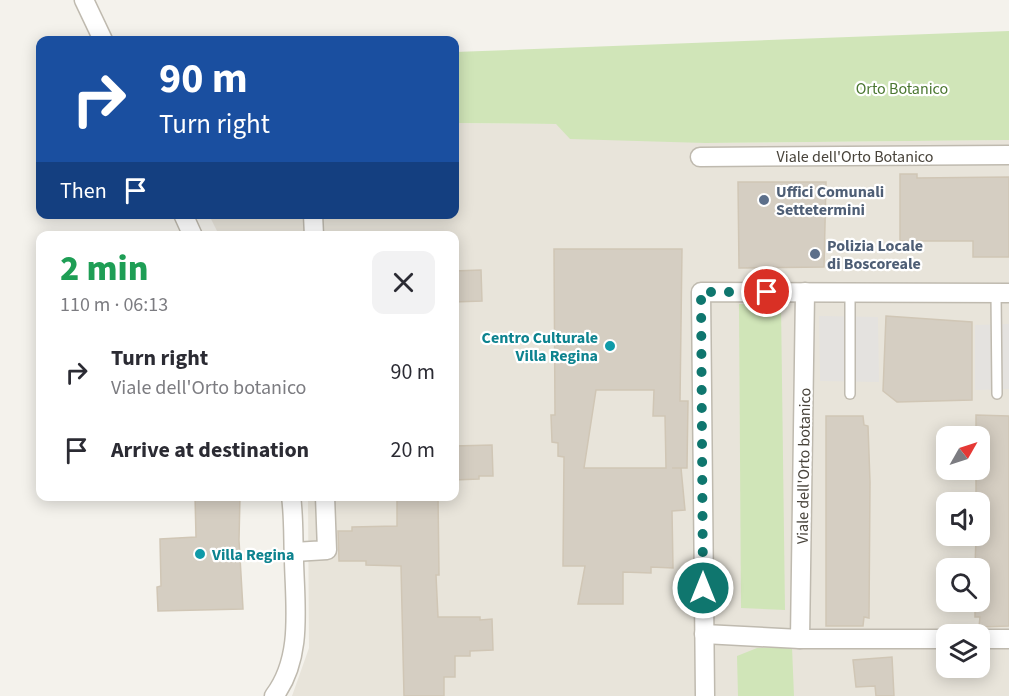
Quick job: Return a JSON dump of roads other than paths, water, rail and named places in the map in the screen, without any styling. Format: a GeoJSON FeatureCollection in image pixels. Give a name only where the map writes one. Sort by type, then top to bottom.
{"type":"FeatureCollection","features":[{"type":"Feature","properties":{"kind":"street"},"geometry":{"type":"LineString","coordinates":[[84,0],[101,36]]}},
{"type":"Feature","properties":{"kind":"street","name":"Viale dell'Orto Botanico"},"geometry":{"type":"LineString","coordinates":[[700,157],[1009,155]]}},
{"type":"Feature","properties":{"kind":"street"},"geometry":{"type":"LineString","coordinates":[[705,696],[701,292],[1002,293]]}},
{"type":"Feature","properties":{"kind":"street","name":"Viale dell'Orto botanico"},"geometry":{"type":"LineString","coordinates":[[800,639],[805,292]]}},
{"type":"Feature","properties":{"kind":"street"},"geometry":{"type":"LineString","coordinates":[[274,696],[290,667],[295,639],[291,501]]}},
{"type":"Feature","properties":{"kind":"street"},"geometry":{"type":"LineString","coordinates":[[294,552],[327,550],[325,501]]}},
{"type":"Feature","properties":{"kind":"street"},"geometry":{"type":"LineString","coordinates":[[704,634],[800,639],[936,639]]}},
{"type":"Feature","properties":{"kind":"street"},"geometry":{"type":"LineString","coordinates":[[990,639],[1009,639]]}},
{"type":"Feature","properties":{"kind":"lane"},"geometry":{"type":"LineString","coordinates":[[850,293],[850,394]]}},
{"type":"Feature","properties":{"kind":"lane"},"geometry":{"type":"LineString","coordinates":[[997,394],[1002,293]]}},
{"type":"Feature","properties":{"kind":"place","name":"Uffici Comunali Settetermini"},"geometry":{"type":"Point","coordinates":[764,200]}},
{"type":"Feature","properties":{"kind":"place","name":"Polizia Locale di Boscoreale"},"geometry":{"type":"Point","coordinates":[815,254]}},
{"type":"Feature","properties":{"kind":"place","name":"Centro Culturale Villa Regina"},"geometry":{"type":"Point","coordinates":[610,346]}},
{"type":"Feature","properties":{"kind":"place","name":"Villa Regina"},"geometry":{"type":"Point","coordinates":[200,554]}},
{"type":"Feature","properties":{"kind":"park label","name":"Orto Botanico"},"geometry":{"type":"Point","coordinates":[902,88]}}]}
